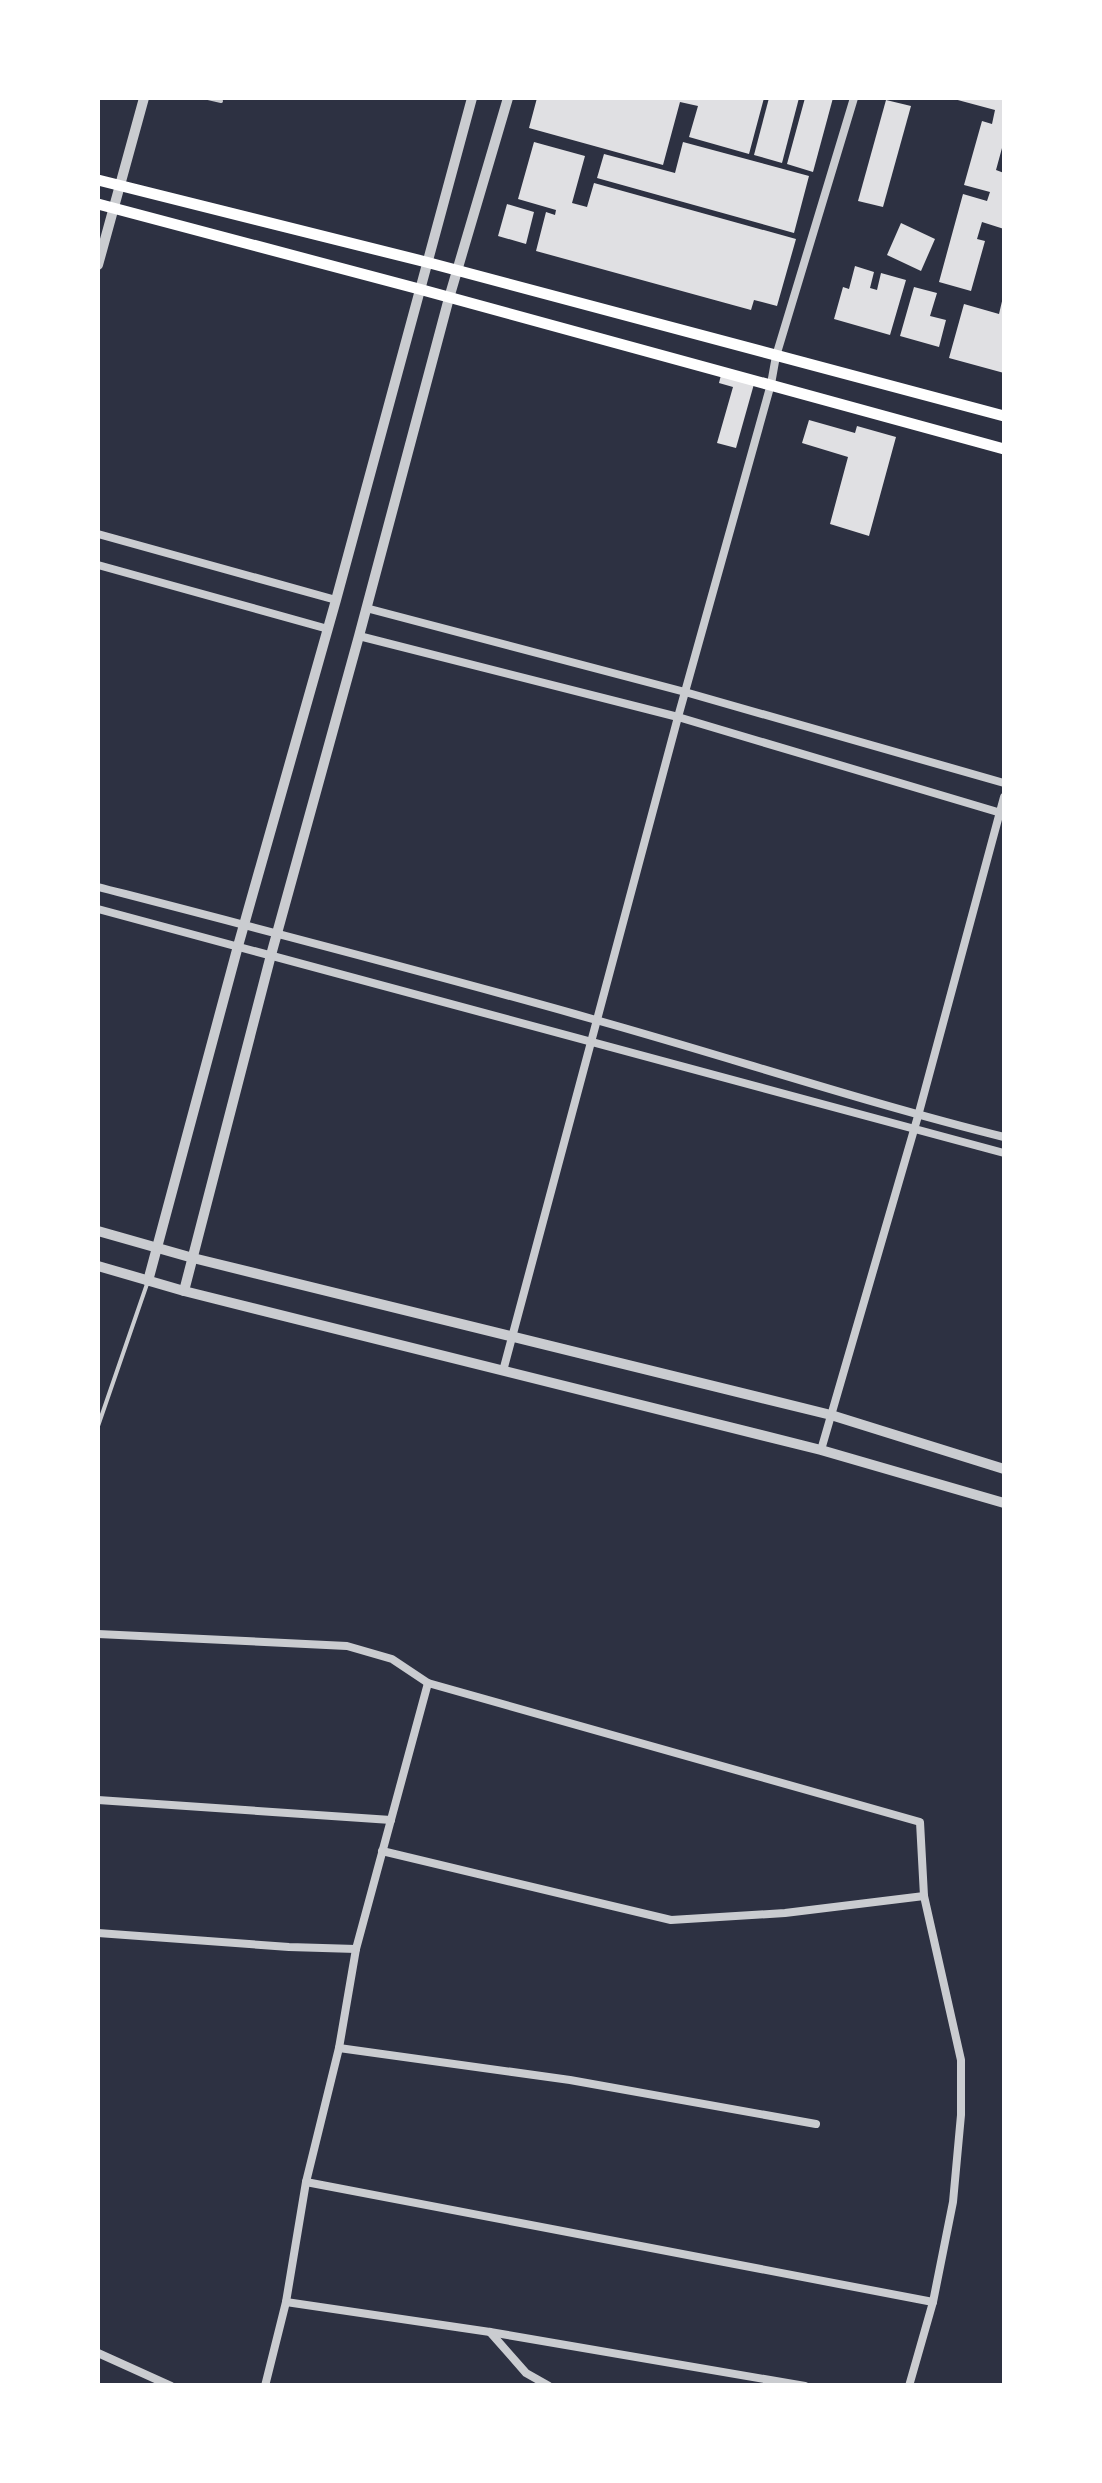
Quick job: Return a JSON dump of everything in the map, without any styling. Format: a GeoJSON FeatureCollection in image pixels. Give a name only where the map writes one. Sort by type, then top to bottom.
{"type":"FeatureCollection","features":[{"type":"Feature","properties":{"kind":"main road"},"geometry":{"type":"LineString","coordinates":[[98,180],[426,262],[1004,416]]}},
{"type":"Feature","properties":{"kind":"main road"},"geometry":{"type":"LineString","coordinates":[[98,204],[1004,448]]}},
{"type":"Feature","properties":{"kind":"main road"},"geometry":{"type":"LineString","coordinates":[[284,254],[290,229]]}},
{"type":"Feature","properties":{"kind":"street"},"geometry":{"type":"LineString","coordinates":[[98,265],[144,98]]}},
{"type":"Feature","properties":{"kind":"street"},"geometry":{"type":"LineString","coordinates":[[148,1281],[472,98]]}},
{"type":"Feature","properties":{"kind":"street"},"geometry":{"type":"LineString","coordinates":[[184,1291],[449,298],[508,98]]}},
{"type":"Feature","properties":{"kind":"street"},"geometry":{"type":"LineString","coordinates":[[503,1371],[776,356],[854,98]]}},
{"type":"Feature","properties":{"kind":"street"},"geometry":{"type":"LineString","coordinates":[[98,534],[336,600]]}},
{"type":"Feature","properties":{"kind":"street"},"geometry":{"type":"LineString","coordinates":[[98,565],[328,629]]}},
{"type":"Feature","properties":{"kind":"street"},"geometry":{"type":"LineString","coordinates":[[366,608],[685,692],[1004,783]]}},
{"type":"Feature","properties":{"kind":"street"},"geometry":{"type":"LineString","coordinates":[[359,636],[678,717],[1002,813]]}},
{"type":"Feature","properties":{"kind":"street"},"geometry":{"type":"LineString","coordinates":[[820,1450],[918,1116],[1004,796]]}},
{"type":"Feature","properties":{"kind":"street"},"geometry":{"type":"LineString","coordinates":[[98,887],[597,1020],[918,1116],[1004,1137]]}},
{"type":"Feature","properties":{"kind":"street"},"geometry":{"type":"LineString","coordinates":[[98,909],[1004,1153]]}},
{"type":"Feature","properties":{"kind":"street"},"geometry":{"type":"LineString","coordinates":[[98,1231],[193,1258],[831,1415],[1004,1469]]}},
{"type":"Feature","properties":{"kind":"street"},"geometry":{"type":"LineString","coordinates":[[98,1266],[820,1450],[1004,1503]]}},
{"type":"Feature","properties":{"kind":"street"},"geometry":{"type":"LineString","coordinates":[[98,1634],[347,1646],[392,1659],[428,1684],[920,1822],[924,1896],[961,2060],[961,2115],[952,2202],[932,2302],[909,2386]]}},
{"type":"Feature","properties":{"kind":"street"},"geometry":{"type":"LineString","coordinates":[[265,2386],[286,2302],[306,2182],[338,2048],[356,1949],[428,1684]]}},
{"type":"Feature","properties":{"kind":"street"},"geometry":{"type":"LineString","coordinates":[[98,1800],[390,1820]]}},
{"type":"Feature","properties":{"kind":"street"},"geometry":{"type":"LineString","coordinates":[[382,1851],[672,1920],[785,1913],[924,1896]]}},
{"type":"Feature","properties":{"kind":"street"},"geometry":{"type":"LineString","coordinates":[[98,1933],[356,1949]]}},
{"type":"Feature","properties":{"kind":"street"},"geometry":{"type":"LineString","coordinates":[[338,2048],[570,2080],[816,2124]]}},
{"type":"Feature","properties":{"kind":"street"},"geometry":{"type":"LineString","coordinates":[[306,2182],[932,2302]]}},
{"type":"Feature","properties":{"kind":"street"},"geometry":{"type":"LineString","coordinates":[[286,2302],[490,2332],[804,2386]]}},
{"type":"Feature","properties":{"kind":"street"},"geometry":{"type":"LineString","coordinates":[[490,2332],[526,2372],[549,2386]]}},
{"type":"Feature","properties":{"kind":"street"},"geometry":{"type":"LineString","coordinates":[[98,2353],[172,2386]]}},
{"type":"Feature","properties":{"kind":"lane"},"geometry":{"type":"LineString","coordinates":[[208,98],[221,101]]}},
{"type":"Feature","properties":{"kind":"lane"},"geometry":{"type":"LineString","coordinates":[[98,1426],[148,1281]]}},
{"type":"Feature","properties":{"kind":"building"},"geometry":{"type":"Polygon","coordinates":[[[537,98],[764,98],[749,154],[689,137],[698,106],[680,102],[663,165],[529,128],[537,98]]]}},
{"type":"Feature","properties":{"kind":"building"},"geometry":{"type":"Polygon","coordinates":[[[769,98],[799,98],[782,163],[754,155],[769,98]]]}},
{"type":"Feature","properties":{"kind":"building"},"geometry":{"type":"Polygon","coordinates":[[[805,98],[833,98],[813,172],[787,164],[805,98]]]}},
{"type":"Feature","properties":{"kind":"building"},"geometry":{"type":"Polygon","coordinates":[[[1004,98],[1004,148],[996,170],[1004,173],[1004,229],[982,222],[977,239],[985,241],[971,291],[939,282],[963,194],[987,201],[990,192],[964,185],[982,121],[992,124],[995,110],[954,99],[1004,98]]]}},
{"type":"Feature","properties":{"kind":"building"},"geometry":{"type":"Polygon","coordinates":[[[886,100],[911,106],[883,207],[858,201],[886,100]]]}},
{"type":"Feature","properties":{"kind":"building"},"geometry":{"type":"Polygon","coordinates":[[[534,142],[585,156],[572,203],[587,207],[594,183],[796,239],[777,306],[754,300],[751,310],[536,251],[546,212],[555,215],[556,210],[518,199],[534,142]]]}},
{"type":"Feature","properties":{"kind":"building"},"geometry":{"type":"Polygon","coordinates":[[[683,142],[809,176],[794,233],[597,178],[604,154],[675,173],[683,142]]]}},
{"type":"Feature","properties":{"kind":"building"},"geometry":{"type":"Polygon","coordinates":[[[507,204],[534,212],[526,244],[498,236],[507,204]]]}},
{"type":"Feature","properties":{"kind":"building"},"geometry":{"type":"Polygon","coordinates":[[[901,223],[935,239],[921,271],[887,255],[901,223]]]}},
{"type":"Feature","properties":{"kind":"building"},"geometry":{"type":"Polygon","coordinates":[[[855,266],[874,272],[870,288],[877,290],[881,273],[906,280],[890,335],[834,319],[843,287],[849,289],[855,266]]]}},
{"type":"Feature","properties":{"kind":"building"},"geometry":{"type":"Polygon","coordinates":[[[914,287],[937,293],[930,316],[946,320],[939,347],[900,336],[914,287]]]}},
{"type":"Feature","properties":{"kind":"building"},"geometry":{"type":"Polygon","coordinates":[[[1003,297],[1004,373],[949,358],[964,304],[999,314],[1003,297]]]}},
{"type":"Feature","properties":{"kind":"building"},"geometry":{"type":"Polygon","coordinates":[[[721,375],[754,384],[736,448],[717,443],[733,387],[719,383],[721,375]]]}},
{"type":"Feature","properties":{"kind":"building"},"geometry":{"type":"Polygon","coordinates":[[[809,420],[855,433],[857,426],[896,437],[869,536],[830,524],[848,457],[802,443],[809,420]]]}}]}
